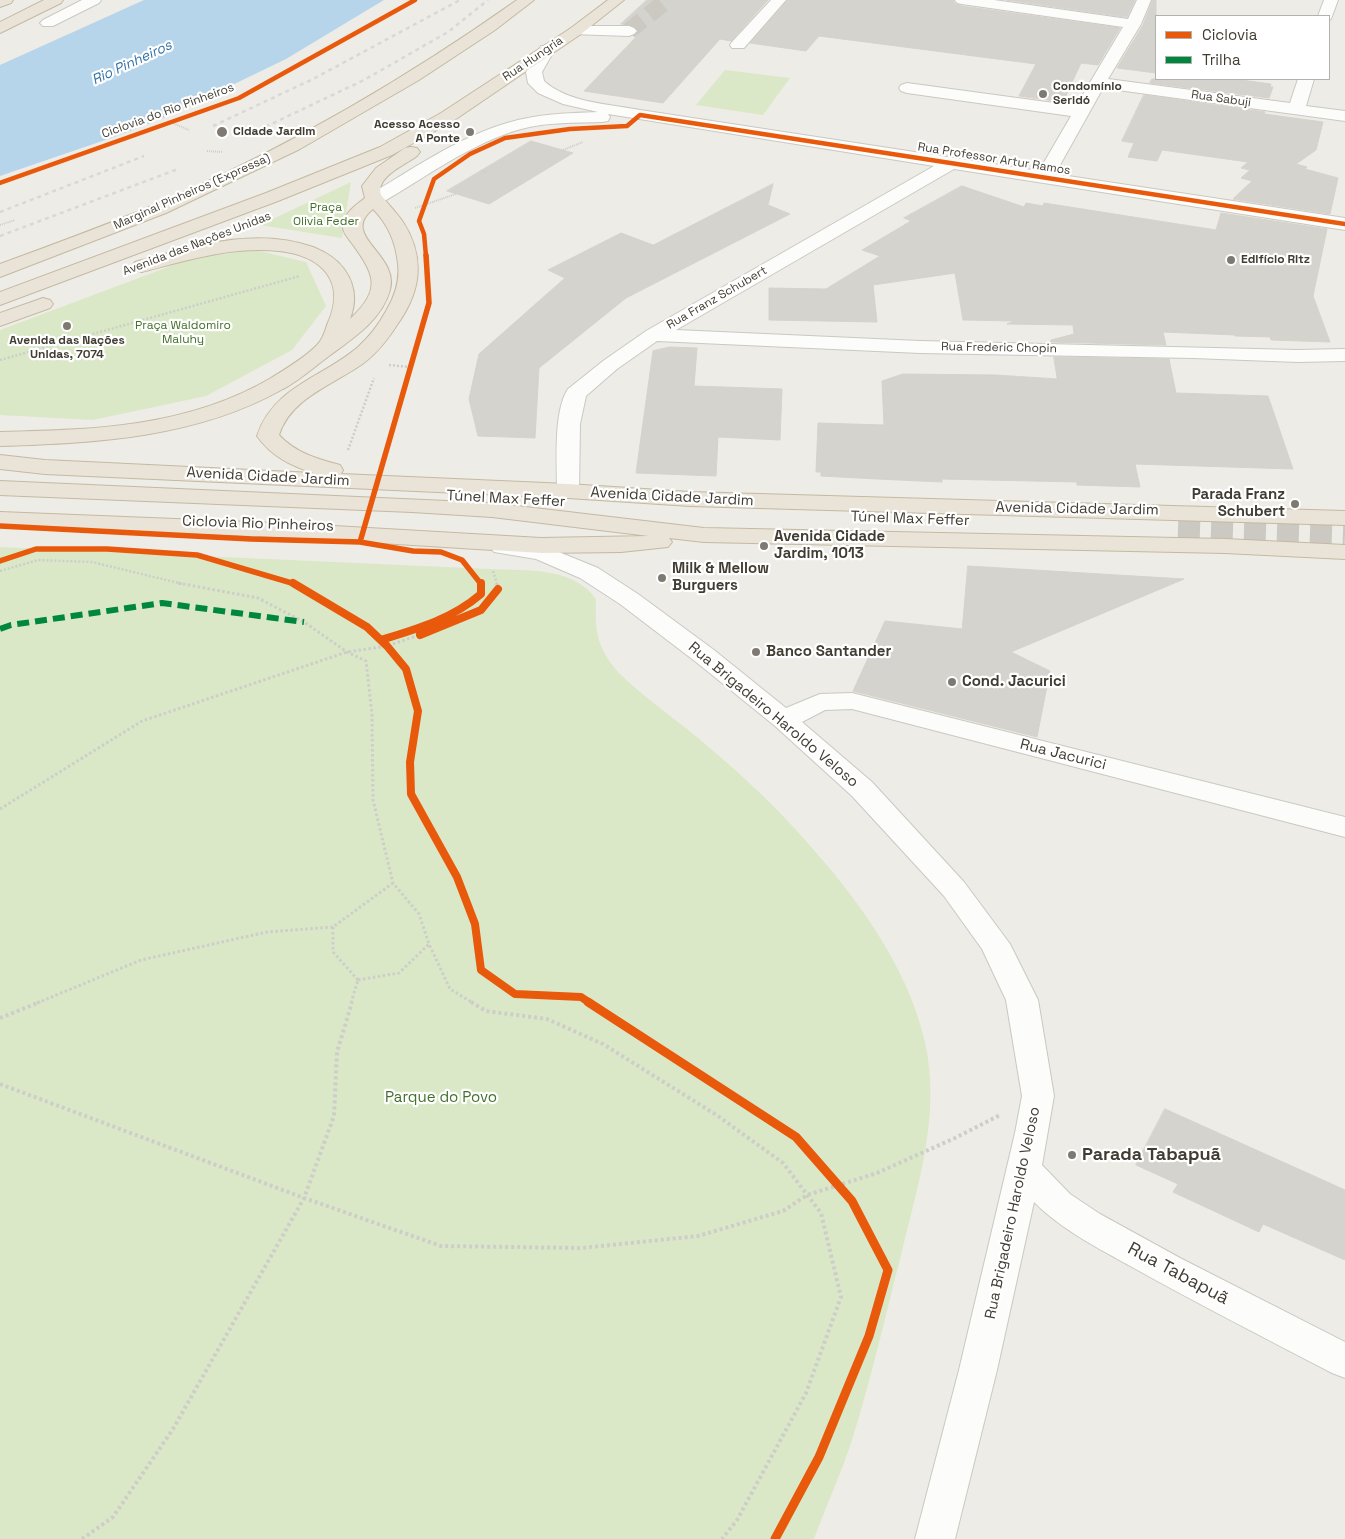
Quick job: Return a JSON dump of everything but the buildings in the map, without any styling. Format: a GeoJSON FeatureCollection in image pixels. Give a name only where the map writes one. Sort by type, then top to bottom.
{"type":"FeatureCollection","features":[{"type":"Feature","properties":{"kind":"highway"},"geometry":{"type":"LineString","coordinates":[[0,3],[6,0]]}},
{"type":"Feature","properties":{"kind":"highway"},"geometry":{"type":"LineString","coordinates":[[0,28],[56,0]]}},
{"type":"Feature","properties":{"kind":"highway","name":"Marginal Pinheiros (Expressa)"},"geometry":{"type":"LineString","coordinates":[[0,271],[105,231],[210,187],[284,151],[432,66],[527,0]]}},
{"type":"Feature","properties":{"kind":"highway","name":"Rua Hungria"},"geometry":{"type":"LineString","coordinates":[[447,117],[576,31],[617,0]]}},
{"type":"Feature","properties":{"kind":"highway"},"geometry":{"type":"LineString","coordinates":[[384,482],[314,466],[295,459],[279,450],[268,436],[270,425],[275,416],[293,400],[367,350],[402,302],[409,274],[405,248],[388,214],[371,194],[371,185],[377,176],[414,149],[447,117]]}},
{"type":"Feature","properties":{"kind":"highway","name":"Avenida das Nações Unidas"},"geometry":{"type":"LineString","coordinates":[[0,299],[272,197],[386,151],[447,117]]}},
{"type":"Feature","properties":{"kind":"highway","name":"Avenida das Nações Unidas"},"geometry":{"type":"LineString","coordinates":[[334,266],[318,256],[297,249],[281,245],[255,243],[200,251],[133,270],[314,197],[362,170],[386,151]]}},
{"type":"Feature","properties":{"kind":"highway"},"geometry":{"type":"LineString","coordinates":[[0,438],[68,438],[131,433],[179,423],[222,409],[268,389],[296,372],[347,333],[362,318],[377,298],[382,276],[373,256],[352,230],[351,222],[357,213],[375,199]]}},
{"type":"Feature","properties":{"kind":"highway"},"geometry":{"type":"LineString","coordinates":[[326,348],[340,320],[346,296],[341,277],[334,266]]}},
{"type":"Feature","properties":{"kind":"highway"},"geometry":{"type":"LineString","coordinates":[[0,320],[62,297]]}},
{"type":"Feature","properties":{"kind":"highway","name":"Avenida Cidade Jardim"},"geometry":{"type":"LineString","coordinates":[[0,462],[45,467],[568,491],[690,500],[1345,518]]}},
{"type":"Feature","properties":{"kind":"highway","name":"Túnel Max Feffer"},"geometry":{"type":"LineString","coordinates":[[45,467],[97,477],[786,514],[1178,529]]}},
{"type":"Feature","properties":{"kind":"highway","name":"Avenida Cidade Jardim"},"geometry":{"type":"LineString","coordinates":[[0,488],[421,505],[492,510],[704,535],[1225,546],[1345,552]]}},
{"type":"Feature","properties":{"kind":"highway"},"geometry":{"type":"LineString","coordinates":[[0,503],[296,515],[591,534],[704,535]]}},
{"type":"Feature","properties":{"kind":"highway","name":"Avenida Cidade Jardim"},"geometry":{"type":"LineString","coordinates":[[0,519],[328,532],[582,546],[627,545],[704,535]]}},
{"type":"Feature","properties":{"kind":"highway"},"geometry":{"type":"LineString","coordinates":[[1225,546],[1345,547]]}},
{"type":"Feature","properties":{"kind":"street"},"geometry":{"type":"LineString","coordinates":[[48,23],[94,0]]}},
{"type":"Feature","properties":{"kind":"street"},"geometry":{"type":"LineString","coordinates":[[738,45],[779,0]]}},
{"type":"Feature","properties":{"kind":"street"},"geometry":{"type":"LineString","coordinates":[[962,0],[1133,24]]}},
{"type":"Feature","properties":{"kind":"street"},"geometry":{"type":"LineString","coordinates":[[1044,178],[1133,24],[1144,0]]}},
{"type":"Feature","properties":{"kind":"street"},"geometry":{"type":"LineString","coordinates":[[1326,15],[1330,0]]}},
{"type":"Feature","properties":{"kind":"street"},"geometry":{"type":"LineString","coordinates":[[576,31],[629,32]]}},
{"type":"Feature","properties":{"kind":"street","name":"Rua Professor Artur Ramos"},"geometry":{"type":"LineString","coordinates":[[547,49],[534,72],[536,83],[540,88],[560,98],[640,115],[1345,224]]}},
{"type":"Feature","properties":{"kind":"street"},"geometry":{"type":"LineString","coordinates":[[1297,109],[1306,80]]}},
{"type":"Feature","properties":{"kind":"street","name":"Rua Sabuji"},"geometry":{"type":"LineString","coordinates":[[1098,82],[1345,116]]}},
{"type":"Feature","properties":{"kind":"street"},"geometry":{"type":"LineString","coordinates":[[907,88],[1081,112]]}},
{"type":"Feature","properties":{"kind":"street","name":"Rua Professor Artur Ramos"},"geometry":{"type":"LineString","coordinates":[[375,199],[465,148],[513,126],[540,120],[640,115]]}},
{"type":"Feature","properties":{"kind":"street","name":"Rua Franz Schubert"},"geometry":{"type":"LineString","coordinates":[[568,491],[569,424],[576,394],[610,365],[653,335],[950,164]]}},
{"type":"Feature","properties":{"kind":"street","name":"Rua Frederic Chopin"},"geometry":{"type":"LineString","coordinates":[[653,335],[920,346],[1298,356],[1345,355]]}},
{"type":"Feature","properties":{"kind":"street","name":"Rua Brigadeiro Haroldo Veloso"},"geometry":{"type":"LineString","coordinates":[[461,540],[541,553],[590,573],[629,599],[705,656],[784,720],[862,788],[954,889],[995,944],[1022,1000],[1038,1096],[1032,1134],[978,1370],[935,1539]]}},
{"type":"Feature","properties":{"kind":"street","name":"Rua Jacurici"},"geometry":{"type":"LineString","coordinates":[[784,720],[820,702],[852,701],[1345,827]]}},
{"type":"Feature","properties":{"kind":"street","name":"Rua Tabapuã"},"geometry":{"type":"LineString","coordinates":[[1023,1169],[1058,1204],[1088,1226],[1345,1362]]}},
{"type":"Feature","properties":{"kind":"path"},"geometry":{"type":"LineString","coordinates":[[170,122],[189,130]]}},
{"type":"Feature","properties":{"kind":"path"},"geometry":{"type":"LineString","coordinates":[[207,151],[222,152]]}},
{"type":"Feature","properties":{"kind":"path"},"geometry":{"type":"LineString","coordinates":[[481,171],[487,172]]}},
{"type":"Feature","properties":{"kind":"path"},"geometry":{"type":"LineString","coordinates":[[420,214],[430,192]]}},
{"type":"Feature","properties":{"kind":"path"},"geometry":{"type":"LineString","coordinates":[[0,225],[15,220]]}},
{"type":"Feature","properties":{"kind":"path"},"geometry":{"type":"LineString","coordinates":[[0,360],[334,266]]}},
{"type":"Feature","properties":{"kind":"path"},"geometry":{"type":"LineString","coordinates":[[409,374],[413,358]]}},
{"type":"Feature","properties":{"kind":"path"},"geometry":{"type":"LineString","coordinates":[[341,472],[376,372]]}},
{"type":"Feature","properties":{"kind":"path"},"geometry":{"type":"LineString","coordinates":[[0,571],[38,560],[92,562],[201,588],[258,598],[304,622],[347,652],[366,661],[372,714],[373,800],[393,883],[419,914],[429,944],[450,989],[486,1011],[547,1019],[603,1044],[718,1116],[783,1163],[808,1195],[821,1213],[841,1296],[806,1393],[736,1520],[722,1539]]}},
{"type":"Feature","properties":{"kind":"path"},"geometry":{"type":"LineString","coordinates":[[0,809],[142,720],[347,652],[440,628],[481,610],[498,589]]}},
{"type":"Feature","properties":{"kind":"path"},"geometry":{"type":"LineString","coordinates":[[384,643],[460,609]]}},
{"type":"Feature","properties":{"kind":"path"},"geometry":{"type":"LineString","coordinates":[[384,643],[393,654]]}},
{"type":"Feature","properties":{"kind":"path"},"geometry":{"type":"LineString","coordinates":[[0,1018],[140,960],[267,932],[332,927],[393,883]]}},
{"type":"Feature","properties":{"kind":"path"},"geometry":{"type":"LineString","coordinates":[[332,927],[333,952],[358,980]]}},
{"type":"Feature","properties":{"kind":"path"},"geometry":{"type":"LineString","coordinates":[[358,980],[399,972],[429,944]]}},
{"type":"Feature","properties":{"kind":"path"},"geometry":{"type":"LineString","coordinates":[[82,1539],[113,1516],[173,1429],[304,1198],[334,1116],[337,1052],[358,980]]}},
{"type":"Feature","properties":{"kind":"path"},"geometry":{"type":"LineString","coordinates":[[0,1084],[304,1198],[441,1246],[582,1248],[698,1236],[782,1210],[808,1195],[841,1188],[877,1173],[955,1138],[1038,1096]]}},
{"type":"Feature","properties":{"kind":"path"},"geometry":{"type":"LineString","coordinates":[[832,1178],[841,1188]]}},
{"type":"Feature","properties":{"kind":"green space"},"geometry":{"type":"Polygon","coordinates":[[[725,70],[790,78],[763,115],[696,105],[725,70]]]}},
{"type":"Feature","properties":{"kind":"green space","name":"Praça Olivia Feder"},"geometry":{"type":"Polygon","coordinates":[[[351,182],[342,238],[260,225],[351,182]]]}},
{"type":"Feature","properties":{"kind":"green space","name":"Praça Waldomiro Maluhy"},"geometry":{"type":"Polygon","coordinates":[[[255,250],[306,262],[326,306],[292,350],[206,396],[93,420],[0,415],[0,330],[192,258],[255,250]]]}},
{"type":"Feature","properties":{"kind":"green space","name":"Parque do Povo"},"geometry":{"type":"Polygon","coordinates":[[[0,547],[518,570],[548,572],[574,581],[586,588],[596,599],[598,638],[605,654],[618,672],[644,696],[707,745],[751,784],[779,811],[843,885],[878,934],[893,960],[917,1014],[925,1042],[929,1069],[929,1123],[920,1176],[872,1371],[848,1453],[814,1539],[0,1539],[0,547]]]}},
{"type":"Feature","properties":{"kind":"water","name":"Rio Pinheiros"},"geometry":{"type":"Polygon","coordinates":[[[144,0],[384,0],[286,59],[166,117],[0,176],[0,65],[144,0]]]}},
{"type":"Feature","properties":{"kind":"tunnel"},"geometry":{"type":"LineString","coordinates":[[629,31],[667,0]]}},
{"type":"Feature","properties":{"kind":"tunnel"},"geometry":{"type":"LineString","coordinates":[[1178,529],[1345,534]]}},
{"type":"Feature","properties":{"kind":"railway"},"geometry":{"type":"LineString","coordinates":[[213,126],[313,79],[460,0]]}},
{"type":"Feature","properties":{"kind":"railway"},"geometry":{"type":"LineString","coordinates":[[244,137],[364,80],[448,32],[488,0]]}},
{"type":"Feature","properties":{"kind":"railway"},"geometry":{"type":"LineString","coordinates":[[0,212],[144,156]]}},
{"type":"Feature","properties":{"kind":"railway"},"geometry":{"type":"LineString","coordinates":[[0,236],[178,169]]}},
{"type":"Feature","properties":{"kind":"marked path"},"geometry":{"type":"LineString","coordinates":[[0,629],[11,625],[162,603],[304,622]]}},
{"type":"Feature","properties":{"kind":"cycle path","name":"Ciclovia do Rio Pinheiros"},"geometry":{"type":"LineString","coordinates":[[0,183],[239,98],[415,0]]}},
{"type":"Feature","properties":{"kind":"cycle path"},"geometry":{"type":"LineString","coordinates":[[360,542],[429,303],[424,234],[419,221],[420,214],[434,179],[470,154],[505,138],[570,129],[627,126],[640,115],[1345,224]]}},
{"type":"Feature","properties":{"kind":"cycle path","name":"Ciclovia Rio Pinheiros"},"geometry":{"type":"LineString","coordinates":[[0,526],[251,539],[360,542],[413,551],[441,552],[462,560],[481,583],[481,594],[471,603],[447,617],[381,640]]}},
{"type":"Feature","properties":{"kind":"cycle path"},"geometry":{"type":"LineString","coordinates":[[0,561],[36,549],[107,549],[197,555],[290,581],[367,627],[387,646],[406,669],[418,711],[410,762],[411,794],[457,877],[475,924],[481,970],[515,994],[581,997],[796,1137],[852,1201],[888,1270],[869,1336],[819,1457],[775,1539]]}},
{"type":"Feature","properties":{"kind":"cycle path"},"geometry":{"type":"LineString","coordinates":[[420,635],[481,610],[498,589]]}},
{"type":"Feature","properties":{"kind":"place","name":"Condomínio Seridó"},"geometry":{"type":"Point","coordinates":[1043,94]}},
{"type":"Feature","properties":{"kind":"place","name":"Cidade Jardim"},"geometry":{"type":"Point","coordinates":[222,132]}},
{"type":"Feature","properties":{"kind":"place","name":"Acesso Acesso A Ponte"},"geometry":{"type":"Point","coordinates":[470,132]}},
{"type":"Feature","properties":{"kind":"place","name":"Edifício Ritz"},"geometry":{"type":"Point","coordinates":[1231,260]}},
{"type":"Feature","properties":{"kind":"place","name":"Avenida das Nações Unidas, 7074"},"geometry":{"type":"Point","coordinates":[67,326]}},
{"type":"Feature","properties":{"kind":"place","name":"Parada Franz Schubert"},"geometry":{"type":"Point","coordinates":[1295,504]}},
{"type":"Feature","properties":{"kind":"place","name":"Avenida Cidade Jardim, 1013"},"geometry":{"type":"Point","coordinates":[764,546]}},
{"type":"Feature","properties":{"kind":"place","name":"Milk & Mellow Burguers"},"geometry":{"type":"Point","coordinates":[662,578]}},
{"type":"Feature","properties":{"kind":"place","name":"Banco Santander"},"geometry":{"type":"Point","coordinates":[756,652]}},
{"type":"Feature","properties":{"kind":"place","name":"Cond. Jacurici"},"geometry":{"type":"Point","coordinates":[952,682]}},
{"type":"Feature","properties":{"kind":"place","name":"Parada Tabapuã"},"geometry":{"type":"Point","coordinates":[1072,1155]}}]}
